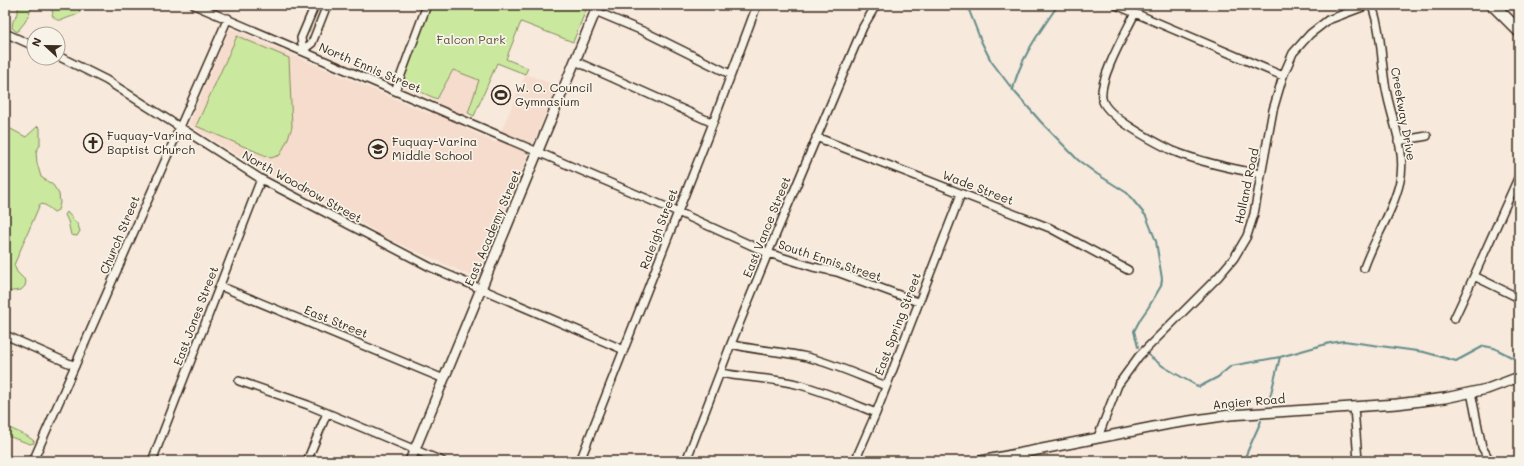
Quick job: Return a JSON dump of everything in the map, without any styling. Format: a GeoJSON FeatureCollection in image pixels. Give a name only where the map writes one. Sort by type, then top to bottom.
{"type":"FeatureCollection","features":[{"type":"Feature","properties":{"kind":"highway"},"geometry":{"type":"LineString","coordinates":[[1493,5],[1519,31]]}},
{"type":"Feature","properties":{"kind":"street","name":"North Ennis Street"},"geometry":{"type":"LineString","coordinates":[[194,5],[303,50],[538,152]]}},
{"type":"Feature","properties":{"kind":"street"},"geometry":{"type":"LineString","coordinates":[[315,5],[301,38],[303,50],[312,43],[327,5]]}},
{"type":"Feature","properties":{"kind":"street"},"geometry":{"type":"LineString","coordinates":[[395,91],[427,5]]}},
{"type":"Feature","properties":{"kind":"street","name":"Raleigh Street"},"geometry":{"type":"LineString","coordinates":[[580,461],[713,123],[757,5]]}},
{"type":"Feature","properties":{"kind":"street","name":"East Vance Street"},"geometry":{"type":"LineString","coordinates":[[686,461],[731,344],[816,137],[863,27],[876,5]]}},
{"type":"Feature","properties":{"kind":"street"},"geometry":{"type":"LineString","coordinates":[[1116,5],[1283,76]]}},
{"type":"Feature","properties":{"kind":"street","name":"Holland Road"},"geometry":{"type":"LineString","coordinates":[[1098,437],[1118,385],[1139,356],[1196,300],[1234,258],[1247,236],[1254,214],[1274,110],[1283,76],[1293,53],[1310,34],[1328,20],[1368,5]]}},
{"type":"Feature","properties":{"kind":"street","name":"Creekway Drive"},"geometry":{"type":"LineString","coordinates":[[1364,268],[1370,250],[1395,198],[1401,180],[1402,163],[1386,90],[1378,28],[1372,5]]}},
{"type":"Feature","properties":{"kind":"street"},"geometry":{"type":"LineString","coordinates":[[597,8],[730,74]]}},
{"type":"Feature","properties":{"kind":"street","name":"East Academy Street"},"geometry":{"type":"LineString","coordinates":[[410,461],[597,8]]}},
{"type":"Feature","properties":{"kind":"street"},"geometry":{"type":"LineString","coordinates":[[1135,13],[1103,84],[1102,98],[1106,107],[1115,117],[1174,151],[1238,170],[1261,174]]}},
{"type":"Feature","properties":{"kind":"street","name":"Church Street"},"geometry":{"type":"LineString","coordinates":[[33,461],[228,18]]}},
{"type":"Feature","properties":{"kind":"street"},"geometry":{"type":"LineString","coordinates":[[5,33],[26,42]]}},
{"type":"Feature","properties":{"kind":"street","name":"North Woodrow Street"},"geometry":{"type":"LineString","coordinates":[[66,60],[106,80],[261,179],[430,267],[624,350]]}},
{"type":"Feature","properties":{"kind":"street"},"geometry":{"type":"LineString","coordinates":[[575,61],[713,123]]}},
{"type":"Feature","properties":{"kind":"street"},"geometry":{"type":"LineString","coordinates":[[1398,141],[1427,136]]}},
{"type":"Feature","properties":{"kind":"street","name":"Wade Street"},"geometry":{"type":"LineString","coordinates":[[816,137],[1050,228],[1128,270]]}},
{"type":"Feature","properties":{"kind":"street","name":"South Ennis Street"},"geometry":{"type":"LineString","coordinates":[[538,152],[678,212],[768,253],[806,265],[837,272],[918,302]]}},
{"type":"Feature","properties":{"kind":"street"},"geometry":{"type":"LineString","coordinates":[[1454,319],[1519,176]]}},
{"type":"Feature","properties":{"kind":"street","name":"East Jones Street"},"geometry":{"type":"LineString","coordinates":[[154,460],[261,179]]}},
{"type":"Feature","properties":{"kind":"street","name":"East Spring Street"},"geometry":{"type":"LineString","coordinates":[[855,461],[876,412],[961,194]]}},
{"type":"Feature","properties":{"kind":"street"},"geometry":{"type":"LineString","coordinates":[[1474,276],[1519,298]]}},
{"type":"Feature","properties":{"kind":"street","name":"East Street"},"geometry":{"type":"LineString","coordinates":[[220,286],[444,379]]}},
{"type":"Feature","properties":{"kind":"street"},"geometry":{"type":"LineString","coordinates":[[5,336],[75,366]]}},
{"type":"Feature","properties":{"kind":"street"},"geometry":{"type":"LineString","coordinates":[[731,344],[744,348],[768,350],[809,358],[886,386]]}},
{"type":"Feature","properties":{"kind":"street"},"geometry":{"type":"LineString","coordinates":[[720,373],[772,379],[800,385],[876,412]]}},
{"type":"Feature","properties":{"kind":"street","name":"Angier Road"},"geometry":{"type":"LineString","coordinates":[[981,461],[1098,437],[1230,415],[1354,407],[1445,398],[1487,389],[1519,377]]}},
{"type":"Feature","properties":{"kind":"street"},"geometry":{"type":"LineString","coordinates":[[239,381],[327,413],[442,461]]}},
{"type":"Feature","properties":{"kind":"street"},"geometry":{"type":"LineString","coordinates":[[1471,392],[1482,447],[1490,461]]}},
{"type":"Feature","properties":{"kind":"street"},"geometry":{"type":"LineString","coordinates":[[1354,407],[1358,461]]}},
{"type":"Feature","properties":{"kind":"street"},"geometry":{"type":"LineString","coordinates":[[307,461],[327,413]]}},
{"type":"Feature","properties":{"kind":"shaded area","name":"Fuquay-Varina Middle School"},"geometry":{"type":"Polygon","coordinates":[[[230,28],[430,114],[453,70],[480,80],[462,127],[496,143],[526,74],[557,86],[534,141],[532,142],[526,155],[527,158],[476,278],[376,233],[374,230],[248,162],[189,124],[230,28]]]}},
{"type":"Feature","properties":{"kind":"green space"},"geometry":{"type":"Polygon","coordinates":[[[20,5],[33,5],[25,22],[17,32],[12,28],[13,21],[18,13],[20,5]]]}},
{"type":"Feature","properties":{"kind":"green space"},"geometry":{"type":"Polygon","coordinates":[[[48,5],[77,5],[79,12],[62,20],[58,20],[52,15],[53,12],[48,5]]]}},
{"type":"Feature","properties":{"kind":"green space","name":"Falcon Park"},"geometry":{"type":"Polygon","coordinates":[[[431,5],[588,5],[573,42],[521,22],[506,59],[528,68],[525,74],[497,63],[474,116],[468,113],[479,80],[453,70],[437,99],[402,84],[431,5]]]}},
{"type":"Feature","properties":{"kind":"green space"},"geometry":{"type":"Polygon","coordinates":[[[237,36],[289,58],[292,127],[280,155],[271,158],[196,126],[237,36]]]}},
{"type":"Feature","properties":{"kind":"green space"},"geometry":{"type":"Polygon","coordinates":[[[5,126],[26,137],[38,126],[40,128],[40,145],[36,152],[37,163],[41,177],[53,185],[59,194],[60,203],[58,210],[54,212],[45,205],[40,204],[14,265],[17,272],[26,281],[25,286],[21,290],[5,292],[6,208],[5,126]]]}},
{"type":"Feature","properties":{"kind":"green space"},"geometry":{"type":"Polygon","coordinates":[[[67,212],[78,225],[80,231],[77,236],[71,235],[65,215],[67,212]]]}},
{"type":"Feature","properties":{"kind":"green space"},"geometry":{"type":"Polygon","coordinates":[[[5,426],[27,436],[34,441],[34,443],[30,444],[5,435],[5,426]]]}},
{"type":"Feature","properties":{"kind":"waterway"},"geometry":{"type":"LineString","coordinates":[[967,5],[981,41],[991,61],[1013,90],[1041,122],[1078,160],[1127,193],[1146,216],[1156,241],[1162,279],[1161,286],[1134,331],[1138,347]]}},
{"type":"Feature","properties":{"kind":"waterway"},"geometry":{"type":"LineString","coordinates":[[1013,90],[1025,56],[1058,5]]}},
{"type":"Feature","properties":{"kind":"waterway"},"geometry":{"type":"LineString","coordinates":[[1148,355],[1164,367],[1199,387],[1218,377],[1231,366],[1280,357],[1330,343],[1344,341],[1424,352],[1456,361],[1484,346],[1494,348],[1519,361]]}},
{"type":"Feature","properties":{"kind":"waterway"},"geometry":{"type":"LineString","coordinates":[[1269,401],[1280,357]]}},
{"type":"Feature","properties":{"kind":"waterway"},"geometry":{"type":"LineString","coordinates":[[1240,461],[1245,457],[1261,421]]}},
{"type":"Feature","properties":{"kind":"place","name":"W. O. Council Gymnasium"},"geometry":{"type":"Point","coordinates":[501,95]}},
{"type":"Feature","properties":{"kind":"place","name":"Fuquay-Varina Baptist Church"},"geometry":{"type":"Point","coordinates":[93,143]}},
{"type":"Feature","properties":{"kind":"place","name":"Fuquay-Varina Middle School"},"geometry":{"type":"Point","coordinates":[378,149]}}]}
